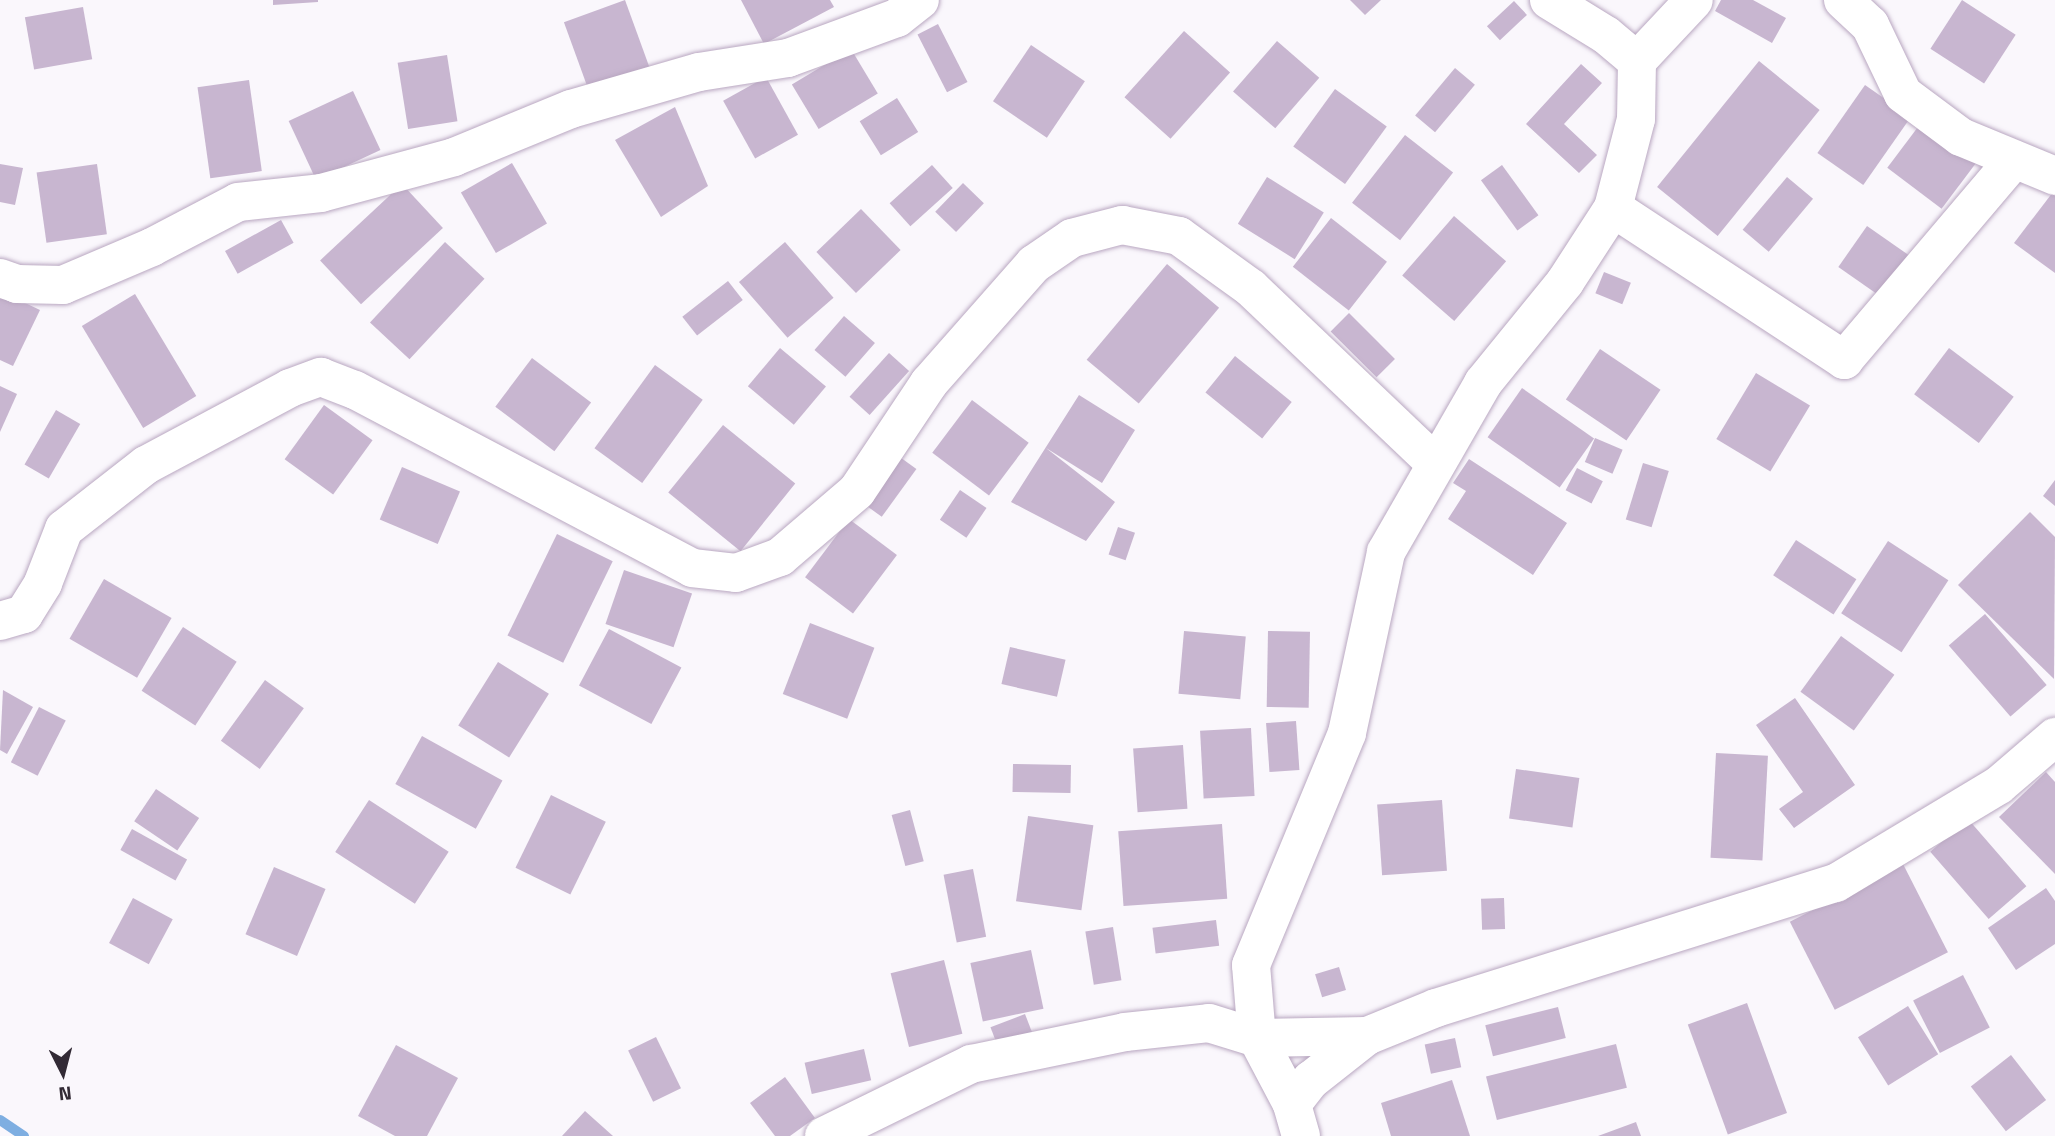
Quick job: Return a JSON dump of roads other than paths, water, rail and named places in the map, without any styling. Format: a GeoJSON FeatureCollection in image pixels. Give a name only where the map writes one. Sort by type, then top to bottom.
{"type":"FeatureCollection","features":[{"type":"Feature","properties":{"kind":"street"},"geometry":{"type":"LineString","coordinates":[[0,278],[17,284],[63,285],[152,247],[238,202],[321,194],[454,157],[571,109],[699,72],[788,58],[897,18],[920,0]]}},
{"type":"Feature","properties":{"kind":"street"},"geometry":{"type":"LineString","coordinates":[[1549,0],[1606,35],[1637,61]]}},
{"type":"Feature","properties":{"kind":"street"},"geometry":{"type":"LineString","coordinates":[[1297,1120],[1257,1038],[1251,965],[1348,733],[1386,552],[1434,462],[1483,383],[1565,282],[1613,208],[1636,120],[1637,61],[1694,0]]}},
{"type":"Feature","properties":{"kind":"street"},"geometry":{"type":"LineString","coordinates":[[1843,0],[1870,25],[1903,94],[1961,136],[2012,162],[2055,176]]}},
{"type":"Feature","properties":{"kind":"street"},"geometry":{"type":"LineString","coordinates":[[1613,208],[1844,360],[2012,162]]}},
{"type":"Feature","properties":{"kind":"street"},"geometry":{"type":"LineString","coordinates":[[0,621],[24,614],[43,583],[64,529],[146,465],[290,388],[321,377],[355,390],[692,568],[736,573],[780,557],[857,491],[929,383],[1034,264],[1072,238],[1122,225],[1179,236],[1251,288],[1434,462]]}},
{"type":"Feature","properties":{"kind":"street"},"geometry":{"type":"LineString","coordinates":[[1297,1120],[1311,1080],[1367,1036],[1436,1008],[1836,883],[1999,785],[2055,737]]}},
{"type":"Feature","properties":{"kind":"street"},"geometry":{"type":"LineString","coordinates":[[824,1136],[971,1064],[1125,1032],[1209,1023],[1257,1038],[1367,1036]]}},
{"type":"Feature","properties":{"kind":"waterway"},"geometry":{"type":"LineString","coordinates":[[0,1120],[24,1136]]}}]}
